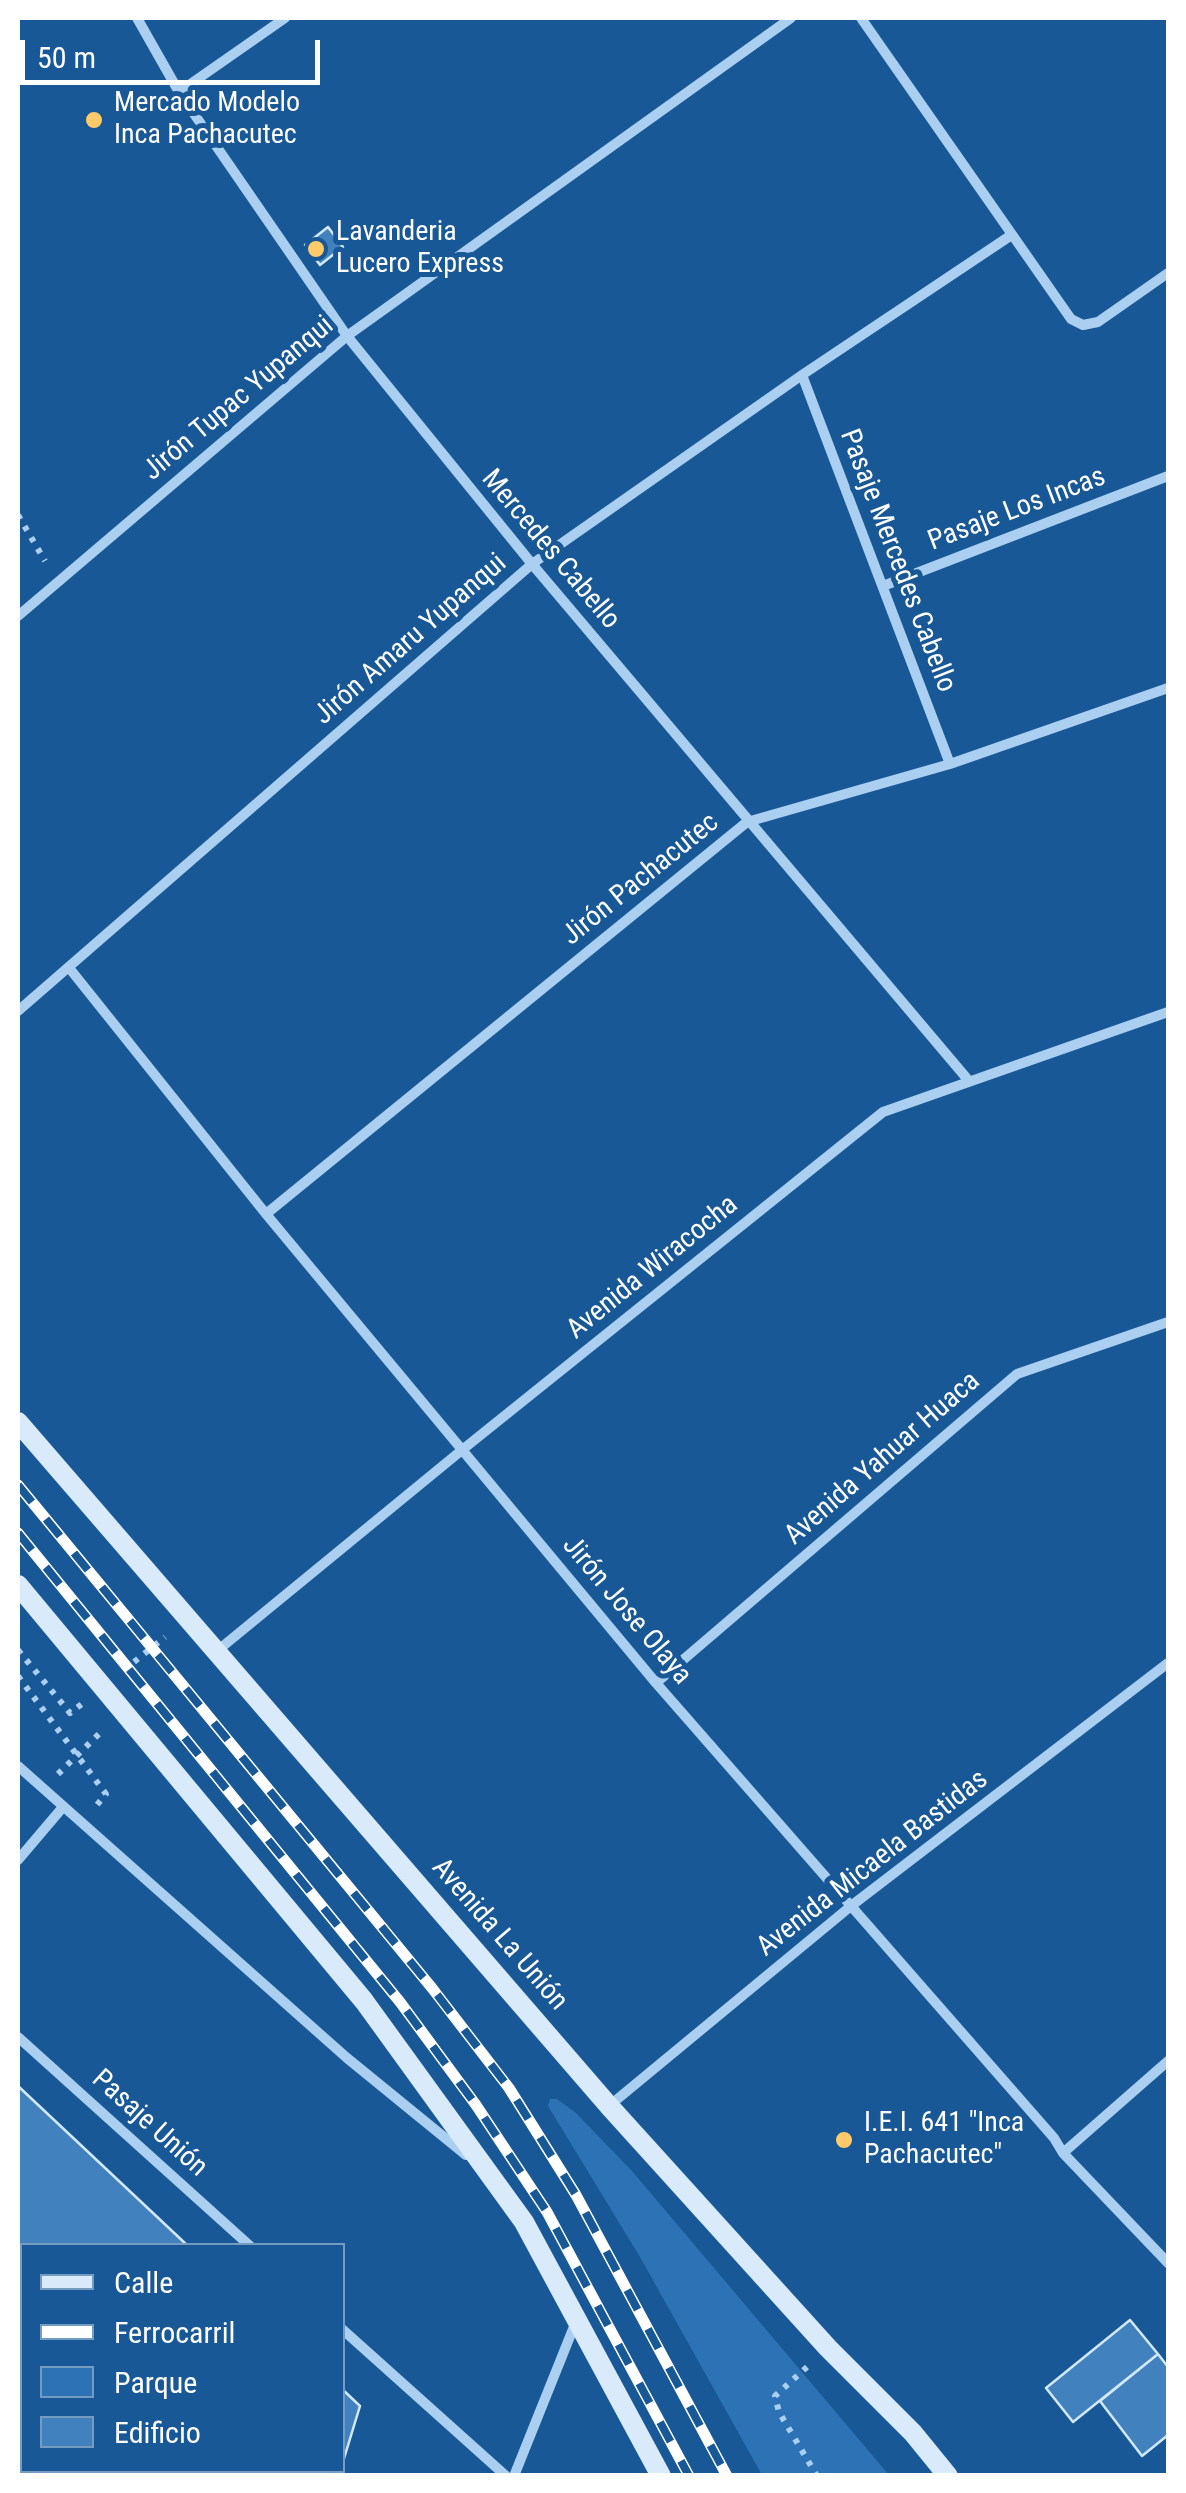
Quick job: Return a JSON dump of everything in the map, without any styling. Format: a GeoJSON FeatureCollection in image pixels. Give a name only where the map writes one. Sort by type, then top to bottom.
{"type":"FeatureCollection","features":[{"type":"Feature","properties":{"kind":"street","name":"Mercedes Cabello"},"geometry":{"type":"LineString","coordinates":[[137,18],[179,92],[347,336],[747,822],[969,1081]]}},
{"type":"Feature","properties":{"kind":"street"},"geometry":{"type":"LineString","coordinates":[[179,92],[286,18]]}},
{"type":"Feature","properties":{"kind":"street","name":"Jirón Tupac Yupanqui"},"geometry":{"type":"LineString","coordinates":[[18,616],[347,336],[791,18]]}},
{"type":"Feature","properties":{"kind":"street"},"geometry":{"type":"LineString","coordinates":[[861,18],[1071,319],[1083,325],[1098,322],[1168,273]]}},
{"type":"Feature","properties":{"kind":"street","name":"Jirón Amaru Yupanqui"},"geometry":{"type":"LineString","coordinates":[[18,1012],[532,564],[802,375],[1010,236]]}},
{"type":"Feature","properties":{"kind":"street","name":"Pasaje Mercedes Cabello"},"geometry":{"type":"LineString","coordinates":[[802,375],[950,764]]}},
{"type":"Feature","properties":{"kind":"street","name":"Pasaje Los Incas"},"geometry":{"type":"LineString","coordinates":[[882,586],[1168,476]]}},
{"type":"Feature","properties":{"kind":"street","name":"Jirón Pachacutec"},"geometry":{"type":"LineString","coordinates":[[266,1214],[747,822],[950,764],[1168,688]]}},
{"type":"Feature","properties":{"kind":"street","name":"Jirón Jose Olaya"},"geometry":{"type":"LineString","coordinates":[[70,969],[266,1214],[656,1683],[1063,2152],[1168,2264]]}},
{"type":"Feature","properties":{"kind":"street","name":"Avenida Wiracocha"},"geometry":{"type":"LineString","coordinates":[[217,1652],[884,1112],[1168,1012]]}},
{"type":"Feature","properties":{"kind":"street","name":"Avenida Yahuar Huaca"},"geometry":{"type":"LineString","coordinates":[[656,1683],[1017,1374],[1168,1322]]}},
{"type":"Feature","properties":{"kind":"street","name":"Avenida La Unión"},"geometry":{"type":"LineString","coordinates":[[18,1422],[610,2106],[828,2348],[913,2433],[948,2476]]}},
{"type":"Feature","properties":{"kind":"street"},"geometry":{"type":"LineString","coordinates":[[18,1585],[364,2001],[524,2222],[661,2476]]}},
{"type":"Feature","properties":{"kind":"street","name":"Avenida Micaela Bastidas"},"geometry":{"type":"LineString","coordinates":[[610,2106],[851,1906],[1168,1663]]}},
{"type":"Feature","properties":{"kind":"street"},"geometry":{"type":"LineString","coordinates":[[18,1766],[347,2058],[488,2173]]}},
{"type":"Feature","properties":{"kind":"street"},"geometry":{"type":"LineString","coordinates":[[18,1860],[63,1807]]}},
{"type":"Feature","properties":{"kind":"street","name":"Pasaje Unión"},"geometry":{"type":"LineString","coordinates":[[18,2037],[247,2243]]}},
{"type":"Feature","properties":{"kind":"street"},"geometry":{"type":"LineString","coordinates":[[1063,2152],[1168,2061]]}},
{"type":"Feature","properties":{"kind":"street"},"geometry":{"type":"LineString","coordinates":[[514,2476],[577,2318]]}},
{"type":"Feature","properties":{"kind":"street"},"geometry":{"type":"LineString","coordinates":[[345,2332],[506,2476]]}},
{"type":"Feature","properties":{"kind":"street"},"geometry":{"type":"LineString","coordinates":[[913,2433],[930,2476]]}},
{"type":"Feature","properties":{"kind":"path"},"geometry":{"type":"LineString","coordinates":[[18,514],[42,558]]}},
{"type":"Feature","properties":{"kind":"path"},"geometry":{"type":"LineString","coordinates":[[18,1676],[106,1794],[81,1823]]}},
{"type":"Feature","properties":{"kind":"path"},"geometry":{"type":"LineString","coordinates":[[44,1790],[77,1752],[123,1712]]}},
{"type":"Feature","properties":{"kind":"path"},"geometry":{"type":"LineString","coordinates":[[816,2476],[779,2412],[774,2396],[828,2348]]}},
{"type":"Feature","properties":{"kind":"green space"},"geometry":{"type":"Polygon","coordinates":[[[550,2099],[557,2099],[576,2113],[632,2171],[889,2475],[762,2475],[640,2257],[548,2106],[550,2099]]]}},
{"type":"Feature","properties":{"kind":"building"},"geometry":{"type":"Polygon","coordinates":[[[328,227],[343,247],[320,265],[305,245],[328,227]]]}},
{"type":"Feature","properties":{"kind":"building"},"geometry":{"type":"Polygon","coordinates":[[[18,2086],[185,2243],[20,2243],[20,2473],[340,2473],[18,2476],[18,2086]]]}},
{"type":"Feature","properties":{"kind":"building"},"geometry":{"type":"Polygon","coordinates":[[[1130,2320],[1158,2354],[1073,2422],[1046,2388],[1130,2320]]]}},
{"type":"Feature","properties":{"kind":"building"},"geometry":{"type":"Polygon","coordinates":[[[1158,2354],[1168,2367],[1168,2435],[1142,2456],[1100,2401],[1158,2354]]]}},
{"type":"Feature","properties":{"kind":"building"},"geometry":{"type":"Polygon","coordinates":[[[345,2392],[360,2406],[345,2455],[345,2392]]]}},
{"type":"Feature","properties":{"kind":"railway"},"geometry":{"type":"LineString","coordinates":[[18,1485],[432,1988],[509,2088],[576,2195],[727,2476]]}},
{"type":"Feature","properties":{"kind":"railway"},"geometry":{"type":"LineString","coordinates":[[18,1533],[400,2002],[476,2105],[547,2212],[689,2476]]}},
{"type":"Feature","properties":{"kind":"place","name":"Mercado Modelo Inca Pachacutec"},"geometry":{"type":"Point","coordinates":[94,120]}},
{"type":"Feature","properties":{"kind":"place","name":"Lavanderia Lucero Express"},"geometry":{"type":"Point","coordinates":[316,249]}},
{"type":"Feature","properties":{"kind":"place","name":"I.E.I. 641 \"Inca Pachacutec\""},"geometry":{"type":"Point","coordinates":[844,2140]}}]}
